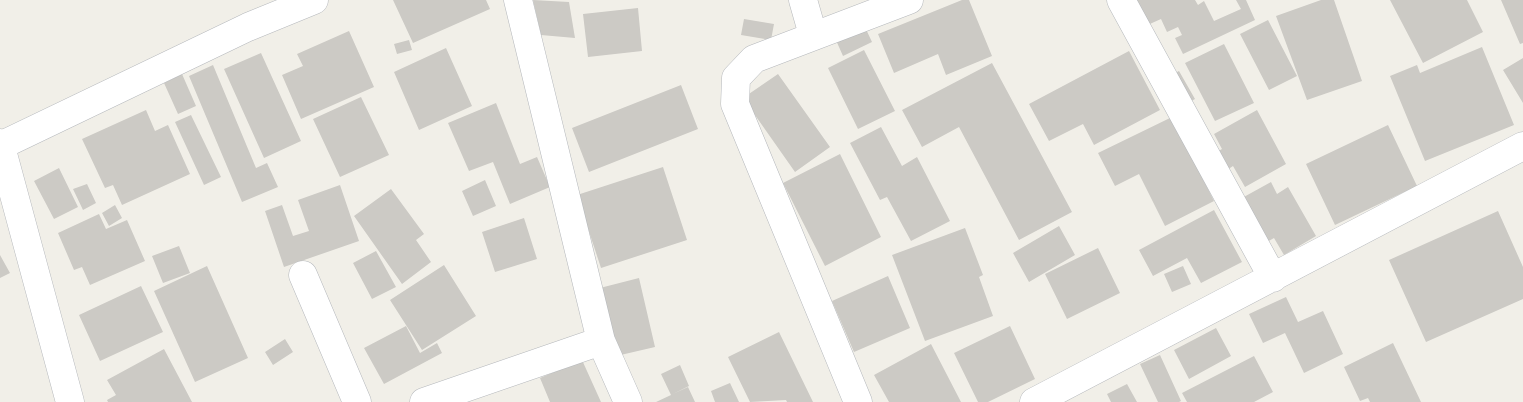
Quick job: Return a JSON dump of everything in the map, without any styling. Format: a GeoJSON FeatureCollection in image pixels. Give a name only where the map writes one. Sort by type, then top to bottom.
{"type":"FeatureCollection","features":[{"type":"Feature","properties":{"kind":"street"},"geometry":{"type":"LineString","coordinates":[[70,402],[0,145],[248,26],[314,0]]}},
{"type":"Feature","properties":{"kind":"street"},"geometry":{"type":"LineString","coordinates":[[518,0],[601,341],[628,402]]}},
{"type":"Feature","properties":{"kind":"street"},"geometry":{"type":"LineString","coordinates":[[803,0],[814,36]]}},
{"type":"Feature","properties":{"kind":"street"},"geometry":{"type":"LineString","coordinates":[[858,402],[735,104],[736,78],[754,59],[909,0]]}},
{"type":"Feature","properties":{"kind":"street"},"geometry":{"type":"LineString","coordinates":[[1121,0],[1273,278]]}},
{"type":"Feature","properties":{"kind":"street"},"geometry":{"type":"LineString","coordinates":[[1034,402],[1523,146]]}},
{"type":"Feature","properties":{"kind":"street"},"geometry":{"type":"LineString","coordinates":[[302,275],[357,402]]}},
{"type":"Feature","properties":{"kind":"street"},"geometry":{"type":"LineString","coordinates":[[424,402],[601,341]]}},
{"type":"Feature","properties":{"kind":"building"},"geometry":{"type":"Polygon","coordinates":[[[393,0],[486,0],[490,9],[413,43],[393,0]]]}},
{"type":"Feature","properties":{"kind":"building"},"geometry":{"type":"Polygon","coordinates":[[[533,0],[569,2],[575,38],[541,35],[533,0]]]}},
{"type":"Feature","properties":{"kind":"building"},"geometry":{"type":"Polygon","coordinates":[[[962,0],[969,0],[992,56],[946,75],[938,54],[894,73],[878,34],[962,0]]]}},
{"type":"Feature","properties":{"kind":"building"},"geometry":{"type":"Polygon","coordinates":[[[1129,0],[1195,0],[1198,5],[1204,1],[1214,21],[1241,9],[1236,0],[1246,0],[1255,20],[1183,54],[1175,38],[1182,35],[1178,27],[1167,32],[1161,19],[1143,27],[1129,0]]]}},
{"type":"Feature","properties":{"kind":"building"},"geometry":{"type":"Polygon","coordinates":[[[1321,0],[1334,0],[1362,81],[1307,100],[1276,16],[1321,0]]]}},
{"type":"Feature","properties":{"kind":"building"},"geometry":{"type":"Polygon","coordinates":[[[1390,0],[1467,0],[1483,32],[1423,63],[1390,0]]]}},
{"type":"Feature","properties":{"kind":"building"},"geometry":{"type":"Polygon","coordinates":[[[1501,0],[1523,0],[1523,43],[1520,44],[1501,0]]]}},
{"type":"Feature","properties":{"kind":"building"},"geometry":{"type":"Polygon","coordinates":[[[638,8],[642,51],[588,57],[583,14],[638,8]]]}},
{"type":"Feature","properties":{"kind":"building"},"geometry":{"type":"Polygon","coordinates":[[[744,19],[774,24],[771,40],[741,35],[744,19]]]}},
{"type":"Feature","properties":{"kind":"building"},"geometry":{"type":"Polygon","coordinates":[[[1268,20],[1297,76],[1269,90],[1240,34],[1268,20]]]}},
{"type":"Feature","properties":{"kind":"building"},"geometry":{"type":"Polygon","coordinates":[[[864,25],[872,42],[843,56],[835,38],[864,25]]]}},
{"type":"Feature","properties":{"kind":"building"},"geometry":{"type":"Polygon","coordinates":[[[349,31],[374,87],[301,119],[282,75],[303,66],[297,54],[349,31]]]}},
{"type":"Feature","properties":{"kind":"building"},"geometry":{"type":"Polygon","coordinates":[[[409,40],[412,50],[397,54],[394,44],[409,40]]]}},
{"type":"Feature","properties":{"kind":"building"},"geometry":{"type":"Polygon","coordinates":[[[1224,44],[1254,103],[1215,121],[1185,63],[1224,44]]]}},
{"type":"Feature","properties":{"kind":"building"},"geometry":{"type":"Polygon","coordinates":[[[1482,47],[1514,125],[1425,161],[1390,76],[1417,65],[1420,73],[1482,47]]]}},
{"type":"Feature","properties":{"kind":"building"},"geometry":{"type":"Polygon","coordinates":[[[446,48],[472,106],[419,130],[394,72],[446,48]]]}},
{"type":"Feature","properties":{"kind":"building"},"geometry":{"type":"Polygon","coordinates":[[[864,50],[895,111],[858,129],[828,68],[864,50]]]}},
{"type":"Feature","properties":{"kind":"building"},"geometry":{"type":"Polygon","coordinates":[[[1129,51],[1160,110],[1094,145],[1083,124],[1049,141],[1029,104],[1129,51]]]}},
{"type":"Feature","properties":{"kind":"building"},"geometry":{"type":"Polygon","coordinates":[[[261,53],[301,141],[264,158],[224,69],[261,53]]]}},
{"type":"Feature","properties":{"kind":"building"},"geometry":{"type":"Polygon","coordinates":[[[1523,58],[1523,103],[1503,70],[1523,58]]]}},
{"type":"Feature","properties":{"kind":"building"},"geometry":{"type":"Polygon","coordinates":[[[992,63],[1072,212],[1019,240],[959,127],[922,147],[902,110],[992,63]]]}},
{"type":"Feature","properties":{"kind":"building"},"geometry":{"type":"Polygon","coordinates":[[[213,65],[256,168],[267,163],[278,187],[242,202],[189,76],[213,65]]]}},
{"type":"Feature","properties":{"kind":"building"},"geometry":{"type":"Polygon","coordinates":[[[1179,71],[1195,99],[1182,106],[1167,77],[1179,71]]]}},
{"type":"Feature","properties":{"kind":"building"},"geometry":{"type":"Polygon","coordinates":[[[182,74],[196,106],[178,114],[164,83],[182,74]]]}},
{"type":"Feature","properties":{"kind":"building"},"geometry":{"type":"Polygon","coordinates":[[[778,74],[830,147],[795,172],[743,98],[778,74]]]}},
{"type":"Feature","properties":{"kind":"building"},"geometry":{"type":"Polygon","coordinates":[[[681,85],[698,129],[589,172],[572,128],[681,85]]]}},
{"type":"Feature","properties":{"kind":"building"},"geometry":{"type":"Polygon","coordinates":[[[361,97],[389,155],[340,177],[313,119],[361,97]]]}},
{"type":"Feature","properties":{"kind":"building"},"geometry":{"type":"Polygon","coordinates":[[[496,103],[520,164],[537,157],[550,187],[510,204],[493,162],[469,171],[448,123],[496,103]]]}},
{"type":"Feature","properties":{"kind":"building"},"geometry":{"type":"Polygon","coordinates":[[[146,110],[155,131],[168,125],[190,174],[122,205],[113,185],[105,188],[82,139],[146,110]]]}},
{"type":"Feature","properties":{"kind":"building"},"geometry":{"type":"Polygon","coordinates":[[[1257,110],[1286,164],[1245,187],[1233,166],[1221,174],[1211,155],[1222,149],[1214,134],[1257,110]]]}},
{"type":"Feature","properties":{"kind":"building"},"geometry":{"type":"Polygon","coordinates":[[[191,115],[221,177],[204,185],[175,122],[191,115]]]}},
{"type":"Feature","properties":{"kind":"building"},"geometry":{"type":"Polygon","coordinates":[[[1172,117],[1214,201],[1165,226],[1139,174],[1115,186],[1098,153],[1172,117]]]}},
{"type":"Feature","properties":{"kind":"building"},"geometry":{"type":"Polygon","coordinates":[[[1388,125],[1417,186],[1335,225],[1306,164],[1388,125]]]}},
{"type":"Feature","properties":{"kind":"building"},"geometry":{"type":"Polygon","coordinates":[[[881,127],[902,166],[917,157],[950,221],[911,241],[887,197],[880,200],[850,143],[881,127]]]}},
{"type":"Feature","properties":{"kind":"building"},"geometry":{"type":"Polygon","coordinates":[[[840,154],[881,237],[825,266],[783,183],[840,154]]]}},
{"type":"Feature","properties":{"kind":"building"},"geometry":{"type":"Polygon","coordinates":[[[663,167],[687,240],[601,268],[577,195],[663,167]]]}},
{"type":"Feature","properties":{"kind":"building"},"geometry":{"type":"Polygon","coordinates":[[[59,168],[78,207],[54,219],[34,181],[59,168]]]}},
{"type":"Feature","properties":{"kind":"building"},"geometry":{"type":"Polygon","coordinates":[[[485,180],[496,206],[473,216],[462,191],[485,180]]]}},
{"type":"Feature","properties":{"kind":"building"},"geometry":{"type":"Polygon","coordinates":[[[1271,182],[1277,194],[1288,187],[1316,236],[1284,255],[1274,238],[1267,242],[1242,198],[1271,182]]]}},
{"type":"Feature","properties":{"kind":"building"},"geometry":{"type":"Polygon","coordinates":[[[87,184],[96,203],[83,210],[73,189],[87,184]]]}},
{"type":"Feature","properties":{"kind":"building"},"geometry":{"type":"Polygon","coordinates":[[[340,185],[359,241],[284,267],[265,211],[282,205],[293,236],[309,231],[298,200],[340,185]]]}},
{"type":"Feature","properties":{"kind":"building"},"geometry":{"type":"Polygon","coordinates":[[[391,189],[424,234],[416,240],[431,262],[402,284],[354,216],[391,189]]]}},
{"type":"Feature","properties":{"kind":"building"},"geometry":{"type":"Polygon","coordinates":[[[115,205],[122,218],[109,226],[102,213],[115,205]]]}},
{"type":"Feature","properties":{"kind":"building"},"geometry":{"type":"Polygon","coordinates":[[[1214,210],[1242,262],[1201,283],[1187,258],[1153,276],[1139,250],[1214,210]]]}},
{"type":"Feature","properties":{"kind":"building"},"geometry":{"type":"Polygon","coordinates":[[[1498,211],[1523,267],[1523,299],[1426,342],[1389,260],[1498,211]]]}},
{"type":"Feature","properties":{"kind":"building"},"geometry":{"type":"Polygon","coordinates":[[[99,214],[106,229],[127,220],[145,261],[90,285],[82,267],[74,270],[58,233],[99,214]]]}},
{"type":"Feature","properties":{"kind":"building"},"geometry":{"type":"Polygon","coordinates":[[[524,218],[537,259],[495,272],[482,232],[524,218]]]}},
{"type":"Feature","properties":{"kind":"building"},"geometry":{"type":"Polygon","coordinates":[[[1059,226],[1075,255],[1029,282],[1013,253],[1059,226]]]}},
{"type":"Feature","properties":{"kind":"building"},"geometry":{"type":"Polygon","coordinates":[[[965,228],[983,275],[979,277],[993,316],[925,341],[892,255],[965,228]]]}},
{"type":"Feature","properties":{"kind":"building"},"geometry":{"type":"Polygon","coordinates":[[[179,246],[190,273],[163,283],[152,256],[179,246]]]}},
{"type":"Feature","properties":{"kind":"building"},"geometry":{"type":"Polygon","coordinates":[[[1098,248],[1120,293],[1067,319],[1045,274],[1098,248]]]}},
{"type":"Feature","properties":{"kind":"building"},"geometry":{"type":"Polygon","coordinates":[[[376,251],[396,287],[372,299],[353,263],[376,251]]]}},
{"type":"Feature","properties":{"kind":"building"},"geometry":{"type":"Polygon","coordinates":[[[0,255],[10,273],[0,278],[0,255]]]}},
{"type":"Feature","properties":{"kind":"building"},"geometry":{"type":"Polygon","coordinates":[[[444,265],[476,316],[422,350],[390,300],[444,265]]]}},
{"type":"Feature","properties":{"kind":"building"},"geometry":{"type":"Polygon","coordinates":[[[207,266],[248,358],[195,382],[154,291],[207,266]]]}},
{"type":"Feature","properties":{"kind":"building"},"geometry":{"type":"Polygon","coordinates":[[[1183,266],[1191,284],[1172,292],[1164,274],[1183,266]]]}},
{"type":"Feature","properties":{"kind":"building"},"geometry":{"type":"Polygon","coordinates":[[[888,276],[910,328],[854,352],[832,301],[888,276]]]}},
{"type":"Feature","properties":{"kind":"building"},"geometry":{"type":"Polygon","coordinates":[[[639,278],[655,347],[612,357],[596,289],[639,278]]]}},
{"type":"Feature","properties":{"kind":"building"},"geometry":{"type":"Polygon","coordinates":[[[141,286],[163,332],[100,361],[79,315],[141,286]]]}},
{"type":"Feature","properties":{"kind":"building"},"geometry":{"type":"Polygon","coordinates":[[[1286,297],[1298,322],[1323,311],[1343,354],[1304,373],[1285,333],[1263,343],[1249,314],[1286,297]]]}},
{"type":"Feature","properties":{"kind":"building"},"geometry":{"type":"Polygon","coordinates":[[[406,326],[420,353],[437,343],[442,353],[384,384],[364,348],[406,326]]]}},
{"type":"Feature","properties":{"kind":"building"},"geometry":{"type":"Polygon","coordinates":[[[1010,326],[1035,379],[988,402],[978,402],[954,353],[1010,326]]]}},
{"type":"Feature","properties":{"kind":"building"},"geometry":{"type":"Polygon","coordinates":[[[1216,328],[1231,356],[1189,379],[1174,350],[1216,328]]]}},
{"type":"Feature","properties":{"kind":"building"},"geometry":{"type":"Polygon","coordinates":[[[779,332],[813,402],[787,402],[786,400],[750,402],[728,357],[779,332]]]}},
{"type":"Feature","properties":{"kind":"building"},"geometry":{"type":"Polygon","coordinates":[[[285,339],[293,352],[273,365],[265,352],[285,339]]]}},
{"type":"Feature","properties":{"kind":"building"},"geometry":{"type":"Polygon","coordinates":[[[1393,343],[1421,402],[1370,402],[1368,398],[1360,401],[1344,367],[1393,343]]]}},
{"type":"Feature","properties":{"kind":"building"},"geometry":{"type":"Polygon","coordinates":[[[931,344],[961,402],[889,402],[874,375],[931,344]]]}},
{"type":"Feature","properties":{"kind":"building"},"geometry":{"type":"Polygon","coordinates":[[[164,349],[192,402],[108,402],[107,400],[116,395],[107,380],[164,349]]]}},
{"type":"Feature","properties":{"kind":"building"},"geometry":{"type":"Polygon","coordinates":[[[1160,355],[1181,401],[1179,402],[1158,402],[1140,364],[1160,355]]]}},
{"type":"Feature","properties":{"kind":"building"},"geometry":{"type":"Polygon","coordinates":[[[1254,356],[1273,392],[1254,402],[1187,402],[1182,393],[1254,356]]]}},
{"type":"Feature","properties":{"kind":"building"},"geometry":{"type":"Polygon","coordinates":[[[582,360],[601,402],[550,402],[540,378],[582,360]]]}},
{"type":"Feature","properties":{"kind":"building"},"geometry":{"type":"Polygon","coordinates":[[[680,365],[689,386],[673,394],[688,387],[695,402],[656,402],[671,395],[661,374],[680,365]]]}},
{"type":"Feature","properties":{"kind":"building"},"geometry":{"type":"Polygon","coordinates":[[[730,383],[739,402],[715,402],[711,391],[730,383]]]}},
{"type":"Feature","properties":{"kind":"building"},"geometry":{"type":"Polygon","coordinates":[[[1127,384],[1137,402],[1111,402],[1107,394],[1127,384]]]}}]}
